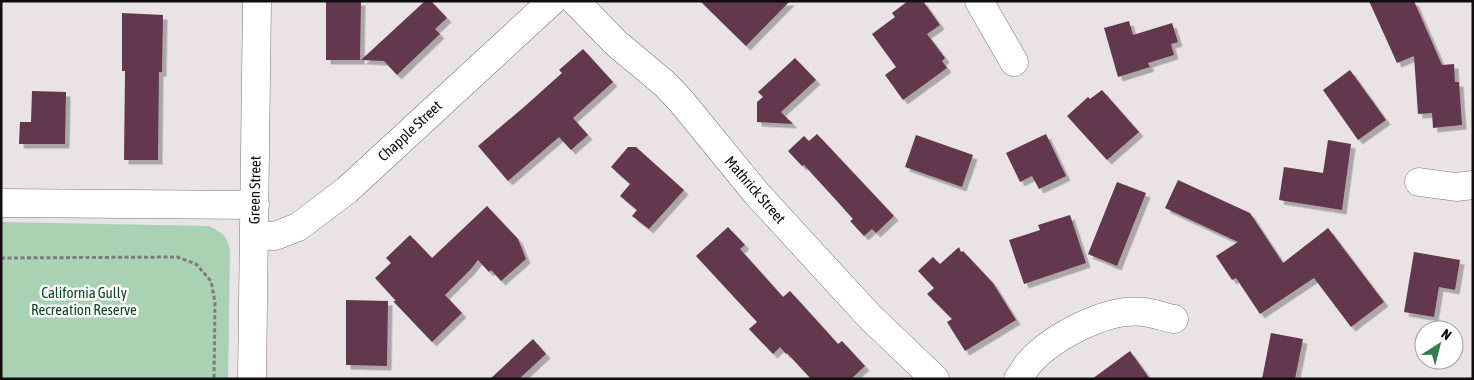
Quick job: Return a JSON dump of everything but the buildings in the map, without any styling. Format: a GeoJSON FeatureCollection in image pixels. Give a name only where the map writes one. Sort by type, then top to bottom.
{"type":"FeatureCollection","features":[{"type":"Feature","properties":{"kind":"street","name":"Green Street"},"geometry":{"type":"LineString","coordinates":[[252,379],[257,1]]}},
{"type":"Feature","properties":{"kind":"street","name":"Chapple Street"},"geometry":{"type":"LineString","coordinates":[[254,236],[275,236],[298,227],[347,190],[552,1]]}},
{"type":"Feature","properties":{"kind":"street","name":"Mathrick Street"},"geometry":{"type":"LineString","coordinates":[[575,1],[617,44],[665,84],[763,201],[871,318],[935,379]]}},
{"type":"Feature","properties":{"kind":"street"},"geometry":{"type":"LineString","coordinates":[[979,1],[1014,62]]}},
{"type":"Feature","properties":{"kind":"street"},"geometry":{"type":"LineString","coordinates":[[1419,182],[1456,187],[1473,185]]}},
{"type":"Feature","properties":{"kind":"street"},"geometry":{"type":"LineString","coordinates":[[1,203],[255,205]]}},
{"type":"Feature","properties":{"kind":"street"},"geometry":{"type":"LineString","coordinates":[[1018,379],[1030,363],[1046,348],[1066,334],[1086,324],[1125,312],[1142,312],[1174,319]]}},
{"type":"Feature","properties":{"kind":"path"},"geometry":{"type":"LineString","coordinates":[[1,258],[177,257],[196,264],[211,281],[215,302],[214,379]]}},
{"type":"Feature","properties":{"kind":"green space","name":"California Gully Recreation Reserve"},"geometry":{"type":"Polygon","coordinates":[[[1,222],[209,226],[221,233],[227,241],[230,250],[228,379],[1,379],[1,222]]]}}]}
